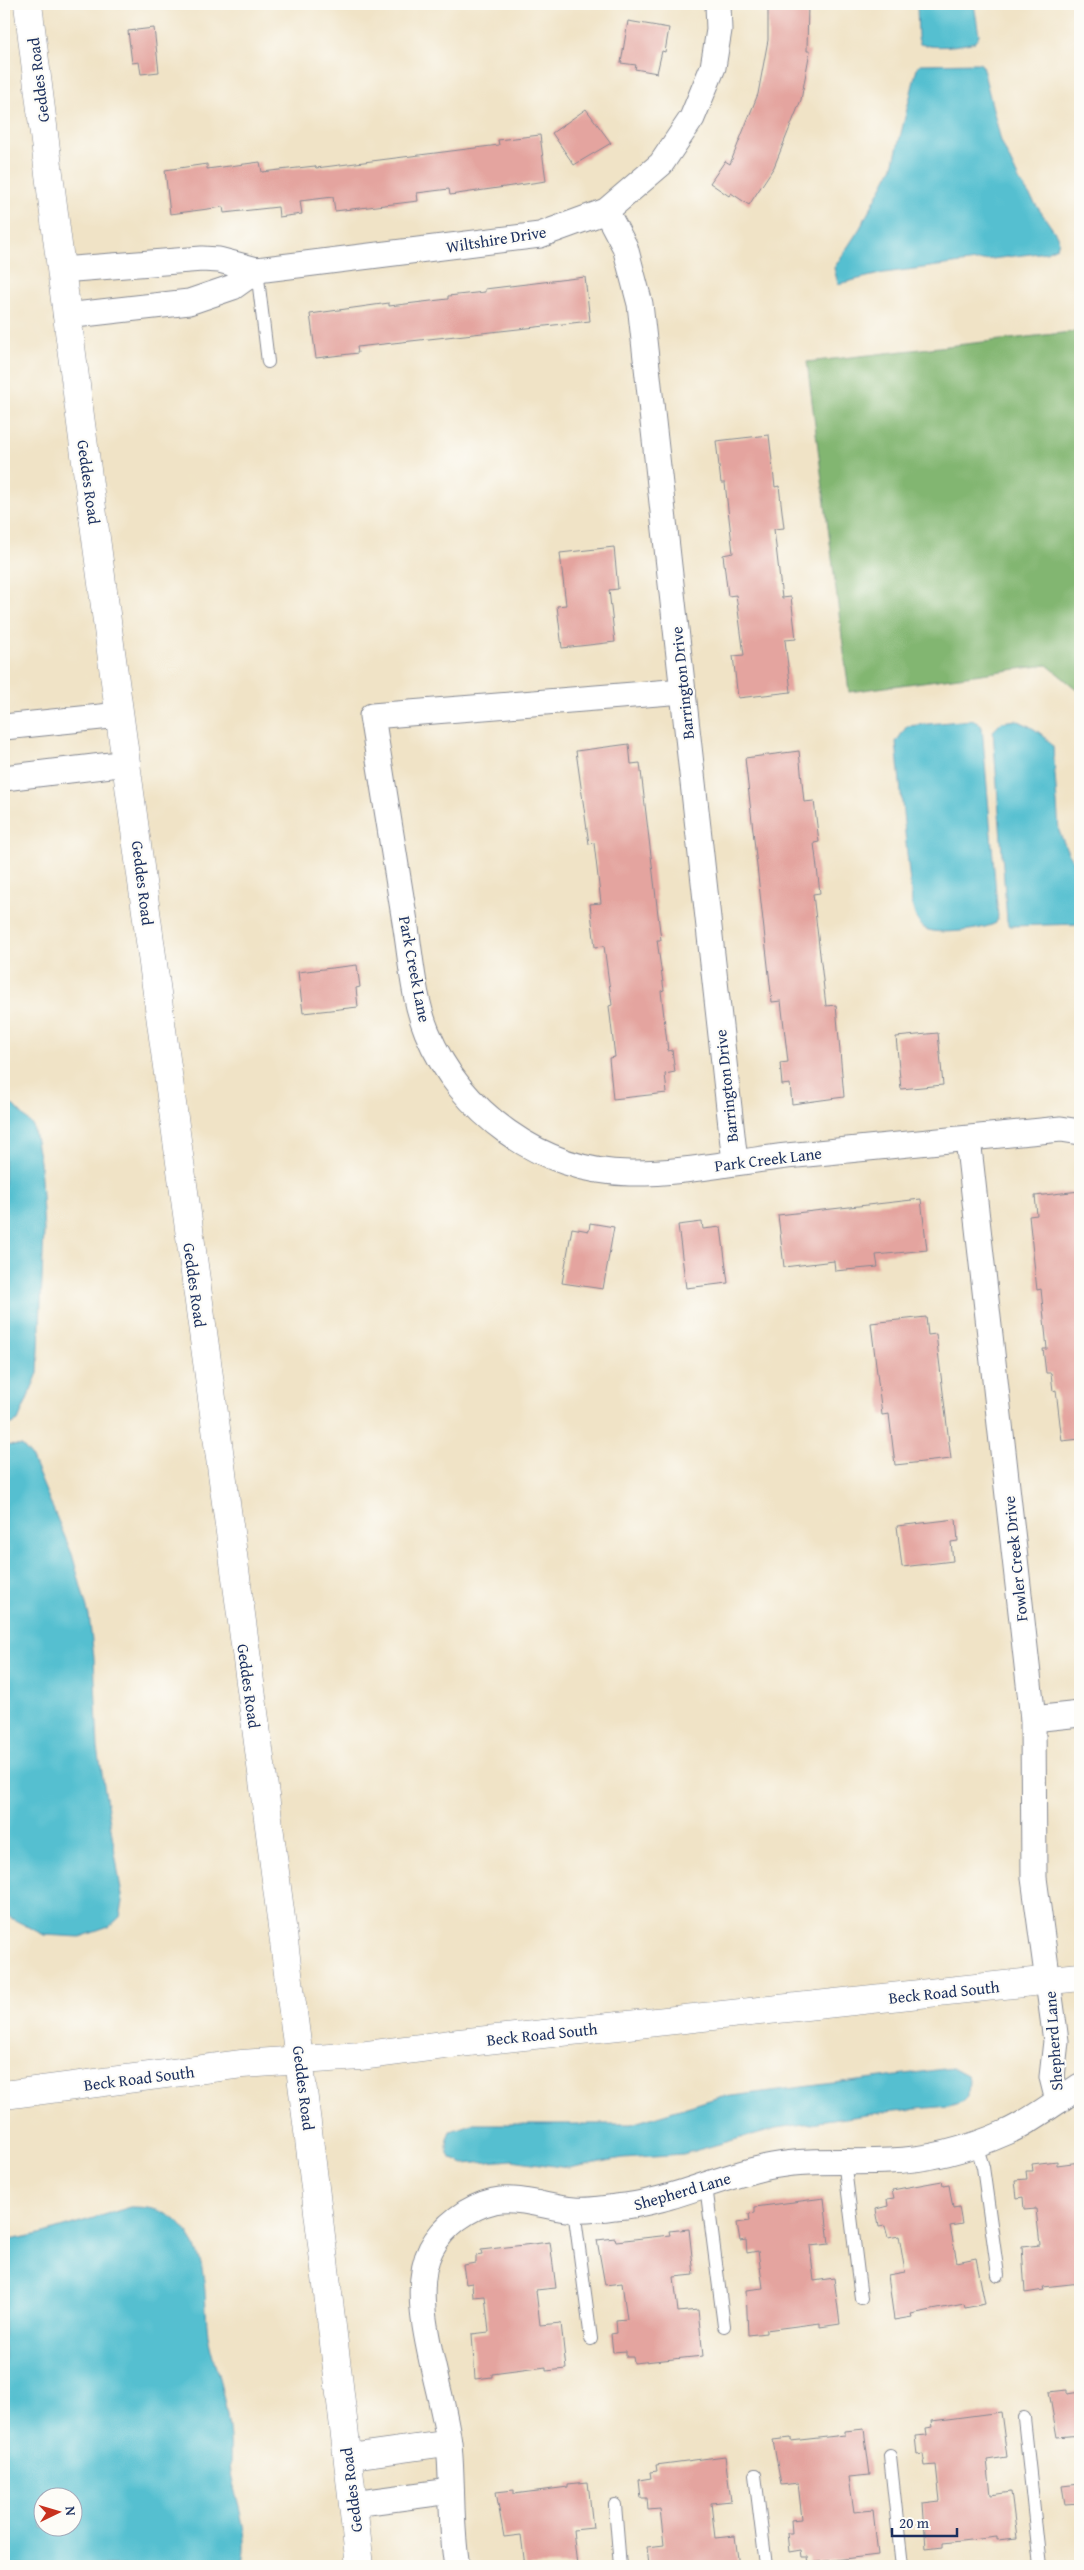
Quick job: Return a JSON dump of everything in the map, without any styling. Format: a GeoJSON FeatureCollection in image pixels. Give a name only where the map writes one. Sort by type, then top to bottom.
{"type":"FeatureCollection","features":[{"type":"Feature","properties":{"kind":"main road","name":"Geddes Road"},"geometry":{"type":"LineString","coordinates":[[28,4],[66,316],[300,2060],[360,2566]]}},
{"type":"Feature","properties":{"kind":"main road","name":"Beck Road South"},"geometry":{"type":"LineString","coordinates":[[4,2095],[242,2064],[360,2056],[469,2042],[1080,1976]]}},
{"type":"Feature","properties":{"kind":"street","name":"Wiltshire Drive"},"geometry":{"type":"LineString","coordinates":[[61,270],[202,259],[219,260],[256,270],[540,235],[606,211],[661,164],[692,118],[713,67],[719,30],[718,4]]}},
{"type":"Feature","properties":{"kind":"street","name":"Barrington Drive"},"geometry":{"type":"LineString","coordinates":[[606,211],[625,246],[640,304],[735,1162]]}},
{"type":"Feature","properties":{"kind":"street","name":"Wiltshire Drive"},"geometry":{"type":"LineString","coordinates":[[66,316],[189,302],[233,287],[256,270]]}},
{"type":"Feature","properties":{"kind":"street","name":"Park Creek Lane"},"geometry":{"type":"LineString","coordinates":[[683,691],[372,716],[420,1010],[427,1032],[454,1080],[474,1104],[510,1135],[540,1151],[583,1167],[627,1174],[655,1173],[735,1162],[1061,1129],[1080,1132]]}},
{"type":"Feature","properties":{"kind":"street"},"geometry":{"type":"LineString","coordinates":[[4,727],[120,715]]}},
{"type":"Feature","properties":{"kind":"street"},"geometry":{"type":"LineString","coordinates":[[4,778],[127,763]]}},
{"type":"Feature","properties":{"kind":"street","name":"Fowler Creek Drive"},"geometry":{"type":"LineString","coordinates":[[968,1139],[1033,1720],[1034,1878],[1048,1980]]}},
{"type":"Feature","properties":{"kind":"street"},"geometry":{"type":"LineString","coordinates":[[1033,1720],[1080,1714]]}},
{"type":"Feature","properties":{"kind":"street","name":"Shepherd Lane"},"geometry":{"type":"LineString","coordinates":[[1048,1980],[1056,2041],[1052,2077],[1069,2105]]}},
{"type":"Feature","properties":{"kind":"street","name":"Shepherd Lane"},"geometry":{"type":"LineString","coordinates":[[457,2566],[453,2546],[449,2443],[426,2330],[423,2288],[425,2268],[431,2249],[447,2228],[460,2216],[487,2203],[516,2201],[574,2210],[634,2206],[706,2186],[742,2173],[772,2166],[844,2160],[889,2162],[917,2158],[976,2144],[1069,2105],[1080,2086]]}},
{"type":"Feature","properties":{"kind":"street"},"geometry":{"type":"LineString","coordinates":[[347,2457],[449,2443]]}},
{"type":"Feature","properties":{"kind":"street"},"geometry":{"type":"LineString","coordinates":[[353,2504],[451,2491]]}},
{"type":"Feature","properties":{"kind":"lane"},"geometry":{"type":"LineString","coordinates":[[256,270],[268,362]]}},
{"type":"Feature","properties":{"kind":"lane"},"geometry":{"type":"LineString","coordinates":[[976,2144],[983,2167],[998,2275]]}},
{"type":"Feature","properties":{"kind":"lane"},"geometry":{"type":"LineString","coordinates":[[844,2160],[862,2298]]}},
{"type":"Feature","properties":{"kind":"lane"},"geometry":{"type":"LineString","coordinates":[[706,2186],[724,2326]]}},
{"type":"Feature","properties":{"kind":"lane"},"geometry":{"type":"LineString","coordinates":[[574,2210],[591,2340]]}},
{"type":"Feature","properties":{"kind":"lane"},"geometry":{"type":"LineString","coordinates":[[1024,2418],[1040,2566]]}},
{"type":"Feature","properties":{"kind":"lane"},"geometry":{"type":"LineString","coordinates":[[890,2456],[902,2566]]}},
{"type":"Feature","properties":{"kind":"lane"},"geometry":{"type":"LineString","coordinates":[[755,2475],[766,2566]]}},
{"type":"Feature","properties":{"kind":"lane"},"geometry":{"type":"LineString","coordinates":[[615,2505],[620,2566]]}},
{"type":"Feature","properties":{"kind":"green space"},"geometry":{"type":"Polygon","coordinates":[[[1080,331],[1080,692],[1047,665],[849,692],[807,362],[1080,331]]]}},
{"type":"Feature","properties":{"kind":"water"},"geometry":{"type":"Polygon","coordinates":[[[917,4],[974,4],[979,35],[975,42],[947,46],[926,46],[920,44],[918,38],[917,4]]]}},
{"type":"Feature","properties":{"kind":"water"},"geometry":{"type":"Polygon","coordinates":[[[979,63],[982,65],[1001,141],[1019,180],[1056,234],[1059,241],[1057,247],[1046,252],[884,273],[838,284],[834,268],[860,228],[893,166],[917,68],[920,64],[979,63]]]}},
{"type":"Feature","properties":{"kind":"water"},"geometry":{"type":"Polygon","coordinates":[[[971,720],[978,722],[982,727],[998,917],[996,923],[990,926],[960,931],[938,932],[924,928],[919,923],[912,904],[896,742],[907,726],[971,720]]]}},
{"type":"Feature","properties":{"kind":"water"},"geometry":{"type":"Polygon","coordinates":[[[1016,720],[1026,724],[1046,738],[1053,747],[1059,831],[1069,855],[1080,869],[1080,924],[1010,926],[1007,921],[993,731],[1002,722],[1016,720]]]}},
{"type":"Feature","properties":{"kind":"water"},"geometry":{"type":"Polygon","coordinates":[[[4,1103],[14,1106],[33,1126],[40,1162],[44,1231],[38,1373],[18,1421],[4,1428],[4,1103]]]}},
{"type":"Feature","properties":{"kind":"water"},"geometry":{"type":"Polygon","coordinates":[[[4,1445],[22,1446],[31,1456],[72,1554],[89,1616],[94,1658],[98,1748],[123,1902],[120,1917],[109,1927],[80,1937],[44,1935],[9,1917],[4,1906],[4,1445]]]}},
{"type":"Feature","properties":{"kind":"water"},"geometry":{"type":"Polygon","coordinates":[[[952,2068],[967,2076],[969,2080],[968,2096],[962,2102],[949,2106],[894,2111],[777,2128],[683,2154],[623,2158],[568,2168],[512,2160],[464,2164],[450,2158],[447,2151],[451,2131],[471,2124],[631,2124],[716,2098],[952,2068]]]}},
{"type":"Feature","properties":{"kind":"water"},"geometry":{"type":"Polygon","coordinates":[[[131,2207],[161,2211],[176,2220],[189,2235],[202,2267],[208,2335],[227,2416],[231,2473],[244,2533],[244,2556],[241,2566],[10,2566],[4,2554],[4,2241],[40,2234],[131,2207]]]}},
{"type":"Feature","properties":{"kind":"building"},"geometry":{"type":"Polygon","coordinates":[[[772,4],[808,4],[807,51],[810,51],[801,100],[774,167],[749,205],[731,193],[729,196],[710,183],[725,161],[730,164],[758,94],[768,40],[768,7],[772,7],[772,4]]]}},
{"type":"Feature","properties":{"kind":"building"},"geometry":{"type":"Polygon","coordinates":[[[628,21],[669,28],[665,52],[662,51],[657,73],[635,69],[636,65],[621,63],[628,21]]]}},
{"type":"Feature","properties":{"kind":"building"},"geometry":{"type":"Polygon","coordinates":[[[154,28],[159,72],[141,74],[139,62],[132,63],[128,31],[154,28]]]}},
{"type":"Feature","properties":{"kind":"building"},"geometry":{"type":"Polygon","coordinates":[[[586,109],[611,143],[574,165],[552,133],[586,109]]]}},
{"type":"Feature","properties":{"kind":"building"},"geometry":{"type":"Polygon","coordinates":[[[540,135],[546,181],[450,195],[449,189],[417,193],[418,201],[335,211],[333,197],[300,201],[302,214],[279,217],[278,207],[224,213],[223,207],[170,214],[165,170],[207,164],[207,169],[260,162],[262,172],[315,166],[316,168],[499,145],[498,140],[540,135]]]}},
{"type":"Feature","properties":{"kind":"building"},"geometry":{"type":"Polygon","coordinates":[[[585,277],[590,321],[357,347],[358,353],[316,358],[310,314],[389,303],[389,306],[448,299],[448,296],[485,292],[485,289],[585,277]]]}},
{"type":"Feature","properties":{"kind":"building"},"geometry":{"type":"Polygon","coordinates":[[[769,435],[775,487],[779,486],[784,528],[774,529],[782,598],[791,597],[796,639],[785,640],[791,692],[738,698],[733,656],[744,655],[736,595],[728,596],[723,555],[733,553],[725,483],[721,483],[716,441],[769,435]]]}},
{"type":"Feature","properties":{"kind":"building"},"geometry":{"type":"Polygon","coordinates":[[[614,547],[618,589],[609,590],[615,642],[562,648],[557,606],[566,605],[560,553],[614,547]]]}},
{"type":"Feature","properties":{"kind":"building"},"geometry":{"type":"Polygon","coordinates":[[[629,744],[631,764],[640,763],[661,940],[657,940],[664,990],[661,991],[668,1051],[672,1050],[675,1072],[665,1074],[667,1093],[613,1099],[609,1058],[615,1057],[609,1006],[612,1005],[604,946],[595,947],[590,904],[601,903],[594,843],[589,844],[576,751],[629,744]]]}},
{"type":"Feature","properties":{"kind":"building"},"geometry":{"type":"Polygon","coordinates":[[[799,751],[804,802],[814,801],[819,842],[814,843],[820,893],[813,894],[826,1006],[836,1005],[844,1097],[792,1104],[790,1084],[782,1085],[780,1063],[788,1062],[781,1001],[772,1002],[745,758],[799,751]]]}},
{"type":"Feature","properties":{"kind":"building"},"geometry":{"type":"Polygon","coordinates":[[[357,965],[360,987],[356,988],[358,1007],[303,1013],[298,972],[357,965]]]}},
{"type":"Feature","properties":{"kind":"building"},"geometry":{"type":"Polygon","coordinates":[[[938,1033],[943,1085],[901,1089],[896,1037],[938,1033]]]}},
{"type":"Feature","properties":{"kind":"building"},"geometry":{"type":"Polygon","coordinates":[[[1080,1191],[1080,1439],[1062,1441],[1056,1390],[1053,1391],[1051,1373],[1046,1373],[1043,1349],[1047,1349],[1041,1289],[1037,1290],[1029,1216],[1037,1215],[1035,1196],[1080,1191]]]}},
{"type":"Feature","properties":{"kind":"building"},"geometry":{"type":"Polygon","coordinates":[[[921,1199],[927,1250],[876,1255],[878,1267],[835,1271],[834,1261],[784,1267],[778,1215],[921,1199]]]}},
{"type":"Feature","properties":{"kind":"building"},"geometry":{"type":"Polygon","coordinates":[[[702,1222],[703,1229],[721,1227],[728,1283],[686,1288],[678,1225],[702,1222]]]}},
{"type":"Feature","properties":{"kind":"building"},"geometry":{"type":"Polygon","coordinates":[[[590,1223],[614,1227],[603,1289],[562,1283],[572,1228],[589,1231],[590,1223]]]}},
{"type":"Feature","properties":{"kind":"building"},"geometry":{"type":"Polygon","coordinates":[[[926,1317],[928,1335],[936,1334],[951,1459],[895,1465],[889,1414],[882,1415],[871,1323],[926,1317]]]}},
{"type":"Feature","properties":{"kind":"building"},"geometry":{"type":"Polygon","coordinates":[[[956,1519],[958,1541],[951,1542],[953,1561],[902,1567],[897,1526],[956,1519]]]}},
{"type":"Feature","properties":{"kind":"building"},"geometry":{"type":"Polygon","coordinates":[[[1057,2161],[1057,2165],[1080,2162],[1080,2283],[1043,2287],[1044,2290],[1025,2293],[1022,2247],[1040,2245],[1036,2209],[1024,2210],[1023,2197],[1017,2198],[1015,2180],[1027,2179],[1026,2171],[1033,2171],[1032,2164],[1057,2161]]]}},
{"type":"Feature","properties":{"kind":"building"},"geometry":{"type":"Polygon","coordinates":[[[942,2181],[943,2186],[949,2185],[953,2208],[959,2207],[962,2224],[950,2226],[957,2262],[976,2258],[985,2304],[965,2308],[964,2304],[911,2314],[912,2317],[894,2320],[888,2275],[905,2272],[899,2236],[888,2238],[885,2226],[879,2227],[876,2209],[888,2206],[887,2199],[894,2198],[892,2190],[942,2181]]]}},
{"type":"Feature","properties":{"kind":"building"},"geometry":{"type":"Polygon","coordinates":[[[824,2198],[829,2244],[810,2246],[814,2281],[834,2278],[840,2324],[820,2327],[820,2323],[766,2330],[766,2333],[748,2335],[746,2290],[763,2288],[758,2251],[747,2253],[746,2240],[740,2241],[737,2223],[750,2221],[749,2214],[755,2213],[755,2207],[824,2198]]]}},
{"type":"Feature","properties":{"kind":"building"},"geometry":{"type":"Polygon","coordinates":[[[689,2229],[694,2275],[674,2277],[678,2312],[698,2310],[703,2356],[634,2363],[633,2357],[626,2357],[626,2351],[613,2352],[611,2334],[617,2333],[616,2320],[627,2319],[622,2283],[605,2285],[597,2240],[615,2238],[616,2241],[670,2235],[669,2231],[689,2229]]]}},
{"type":"Feature","properties":{"kind":"building"},"geometry":{"type":"Polygon","coordinates":[[[550,2242],[556,2288],[536,2290],[540,2325],[561,2323],[566,2369],[546,2371],[546,2367],[492,2374],[492,2377],[475,2379],[472,2334],[489,2332],[485,2296],[473,2297],[472,2283],[466,2284],[463,2265],[476,2263],[476,2256],[482,2255],[481,2250],[550,2242]]]}},
{"type":"Feature","properties":{"kind":"building"},"geometry":{"type":"Polygon","coordinates":[[[1067,2390],[1067,2394],[1080,2392],[1080,2435],[1057,2437],[1049,2392],[1067,2390]]]}},
{"type":"Feature","properties":{"kind":"building"},"geometry":{"type":"Polygon","coordinates":[[[1001,2412],[1007,2457],[987,2460],[991,2495],[1011,2492],[1017,2538],[997,2540],[997,2537],[943,2543],[943,2547],[926,2549],[923,2503],[940,2501],[936,2465],[925,2466],[923,2454],[917,2455],[915,2436],[927,2435],[926,2428],[933,2427],[932,2421],[1001,2412]]]}},
{"type":"Feature","properties":{"kind":"building"},"geometry":{"type":"Polygon","coordinates":[[[864,2429],[870,2475],[849,2477],[854,2512],[873,2510],[878,2555],[809,2563],[808,2557],[802,2557],[801,2550],[789,2552],[787,2533],[792,2533],[791,2520],[802,2519],[798,2483],[781,2485],[773,2440],[791,2438],[791,2441],[845,2435],[845,2431],[864,2429]]]}},
{"type":"Feature","properties":{"kind":"building"},"geometry":{"type":"Polygon","coordinates":[[[725,2456],[731,2501],[711,2503],[715,2538],[735,2536],[739,2566],[649,2566],[647,2547],[664,2545],[660,2509],[648,2510],[647,2498],[641,2498],[639,2480],[651,2478],[650,2472],[657,2471],[656,2465],[725,2456]]]}},
{"type":"Feature","properties":{"kind":"building"},"geometry":{"type":"Polygon","coordinates":[[[588,2482],[593,2528],[573,2530],[577,2566],[525,2566],[521,2535],[504,2537],[496,2492],[514,2490],[514,2494],[568,2487],[568,2484],[588,2482]]]}},
{"type":"Feature","properties":{"kind":"building"},"geometry":{"type":"Polygon","coordinates":[[[1080,2484],[1080,2503],[1065,2504],[1062,2486],[1080,2484]]]}}]}
